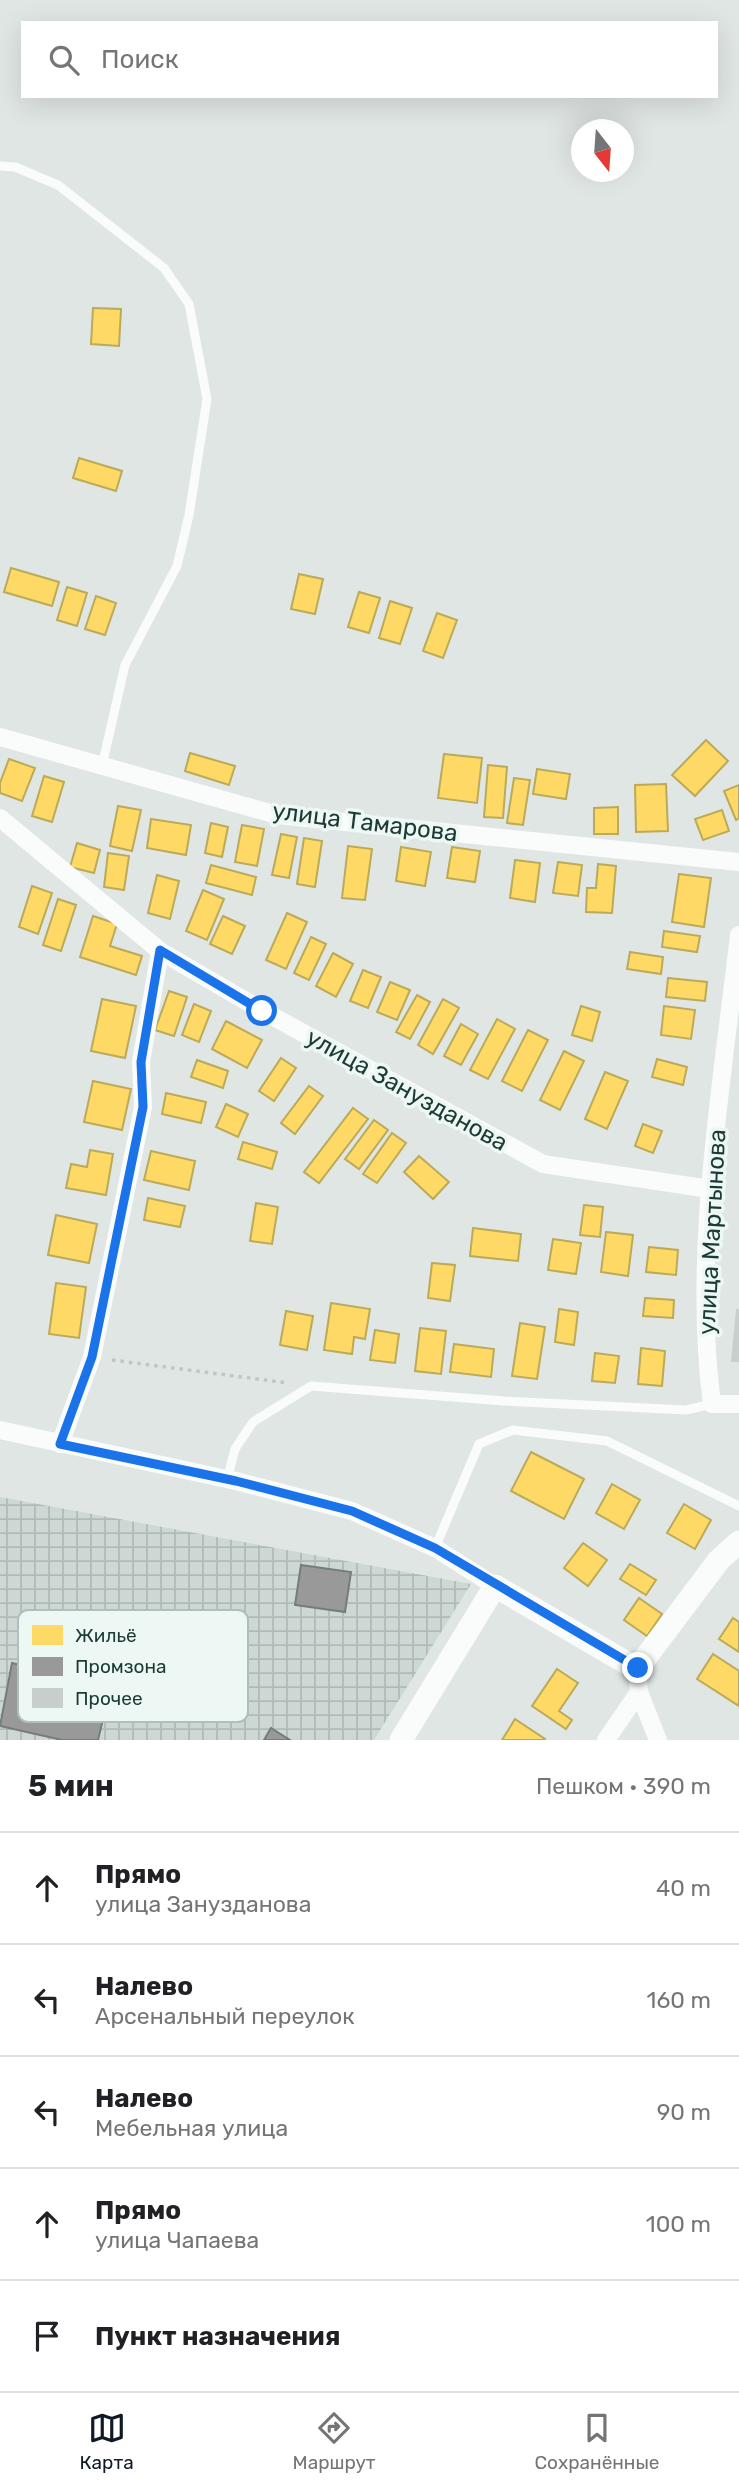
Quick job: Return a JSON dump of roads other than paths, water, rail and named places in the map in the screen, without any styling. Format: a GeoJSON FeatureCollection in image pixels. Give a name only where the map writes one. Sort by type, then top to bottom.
{"type":"FeatureCollection","features":[{"type":"Feature","properties":{"kind":"street","name":"улица Тамарова"},"geometry":{"type":"LineString","coordinates":[[0,737],[277,815],[739,862]]}},
{"type":"Feature","properties":{"kind":"street","name":"улица Занузданова"},"geometry":{"type":"LineString","coordinates":[[0,818],[160,950],[262,1011],[543,1164],[710,1189]]}},
{"type":"Feature","properties":{"kind":"street","name":"улица Мартынова"},"geometry":{"type":"LineString","coordinates":[[712,1404],[706,1358],[710,1189],[739,935]]}},
{"type":"Feature","properties":{"kind":"street"},"geometry":{"type":"LineString","coordinates":[[60,1444],[92,1357],[143,1107],[141,1062],[160,950]]}},
{"type":"Feature","properties":{"kind":"street"},"geometry":{"type":"LineString","coordinates":[[712,1404],[739,1404]]}},
{"type":"Feature","properties":{"kind":"street"},"geometry":{"type":"LineString","coordinates":[[0,1430],[227,1480],[352,1511],[435,1548],[495,1586],[638,1668]]}},
{"type":"Feature","properties":{"kind":"street"},"geometry":{"type":"LineString","coordinates":[[658,1740],[639,1692],[638,1668],[719,1560],[739,1542]]}},
{"type":"Feature","properties":{"kind":"street"},"geometry":{"type":"LineString","coordinates":[[401,1740],[495,1586]]}},
{"type":"Feature","properties":{"kind":"street"},"geometry":{"type":"LineString","coordinates":[[606,1740],[639,1692]]}},
{"type":"Feature","properties":{"kind":"lane"},"geometry":{"type":"LineString","coordinates":[[0,166],[15,167],[58,185],[164,268],[189,304],[206,399],[190,515],[177,566],[125,665],[102,766]]}},
{"type":"Feature","properties":{"kind":"lane"},"geometry":{"type":"LineString","coordinates":[[227,1480],[235,1449],[253,1422],[311,1386],[504,1401],[673,1409],[712,1404]]}},
{"type":"Feature","properties":{"kind":"lane"},"geometry":{"type":"LineString","coordinates":[[435,1548],[479,1444],[513,1430],[607,1441],[739,1506]]}}]}
